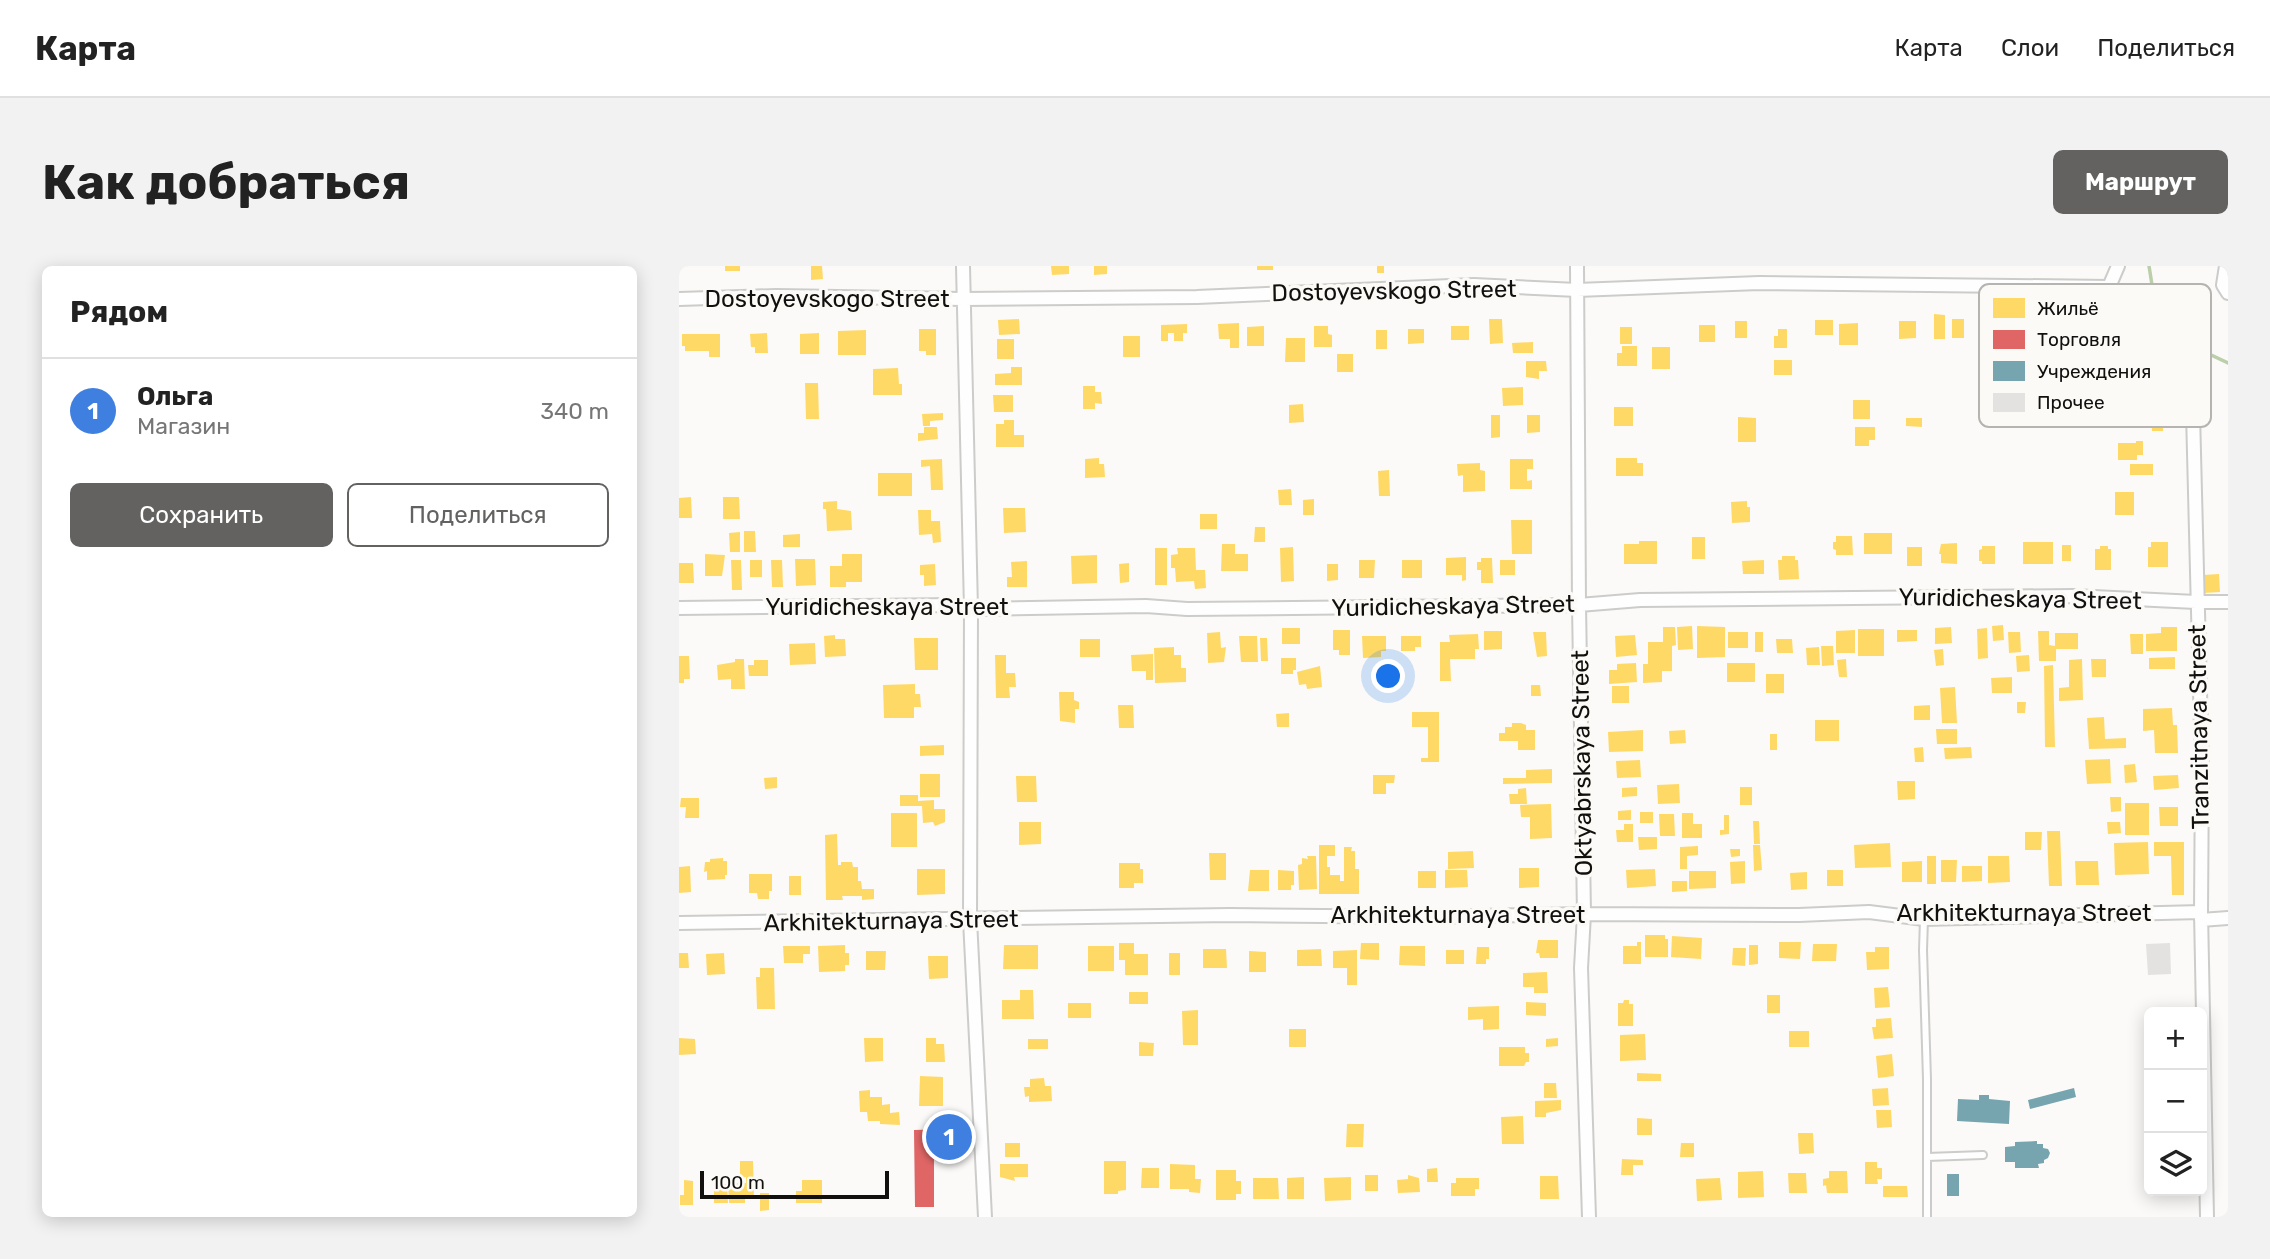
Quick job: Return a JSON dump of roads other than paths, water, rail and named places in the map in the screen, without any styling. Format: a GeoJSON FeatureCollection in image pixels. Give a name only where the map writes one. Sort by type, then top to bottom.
{"type":"FeatureCollection","features":[{"type":"Feature","properties":{"kind":"street"},"geometry":{"type":"LineString","coordinates":[[963,266],[971,609],[970,920],[985,1217]]}},
{"type":"Feature","properties":{"kind":"street","name":"Oktyabrskaya Street"},"geometry":{"type":"LineString","coordinates":[[1577,266],[1584,914],[1581,968],[1589,1217]]}},
{"type":"Feature","properties":{"kind":"street"},"geometry":{"type":"LineString","coordinates":[[2110,284],[2118,266]]}},
{"type":"Feature","properties":{"kind":"street"},"geometry":{"type":"LineString","coordinates":[[2226,266],[2223,285],[2228,293]]}},
{"type":"Feature","properties":{"kind":"street","name":"Dostoyevskogo Street"},"geometry":{"type":"LineString","coordinates":[[679,299],[776,296],[963,299],[1198,297],[1475,285],[1577,290],[1759,283],[1979,286]]}},
{"type":"Feature","properties":{"kind":"street","name":"Tranzitnaya Street"},"geometry":{"type":"LineString","coordinates":[[2193,427],[2202,770],[2201,916],[2207,1217]]}},
{"type":"Feature","properties":{"kind":"street","name":"Yuridicheskaya Street"},"geometry":{"type":"LineString","coordinates":[[679,608],[957,605],[971,609],[1146,606],[1187,609],[1579,605],[1640,600],[2073,596],[2196,603],[2228,602]]}},
{"type":"Feature","properties":{"kind":"street","name":"Arkhitekturnaya Street"},"geometry":{"type":"LineString","coordinates":[[679,923],[1230,915],[1429,917],[1584,914],[1799,915],[1869,912],[1924,919],[2228,918]]}},
{"type":"Feature","properties":{"kind":"lane"},"geometry":{"type":"LineString","coordinates":[[1924,919],[1927,1217]]}},
{"type":"Feature","properties":{"kind":"lane"},"geometry":{"type":"LineString","coordinates":[[1927,1157],[1983,1155]]}},
{"type":"Feature","properties":{"kind":"waterway"},"geometry":{"type":"LineString","coordinates":[[2149,266],[2152,284]]}},
{"type":"Feature","properties":{"kind":"waterway"},"geometry":{"type":"LineString","coordinates":[[2211,355],[2228,363]]}},
{"type":"Feature","properties":{"kind":"place","name":"Ольга"},"geometry":{"type":"Point","coordinates":[949,1137]}}]}
